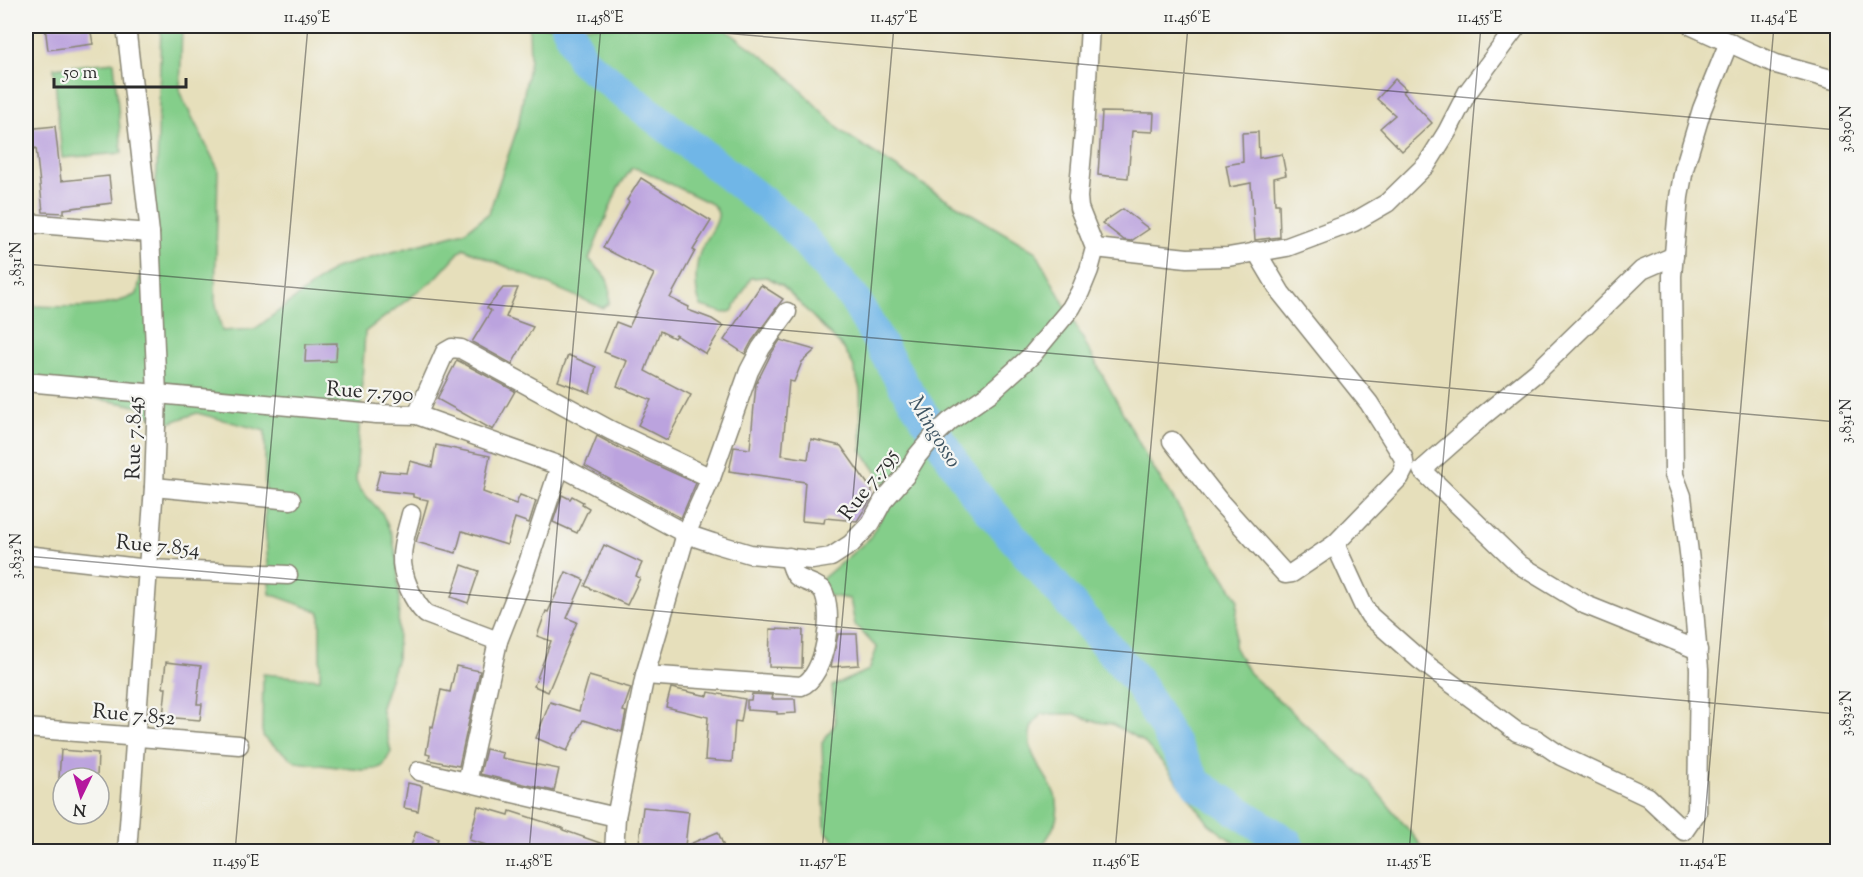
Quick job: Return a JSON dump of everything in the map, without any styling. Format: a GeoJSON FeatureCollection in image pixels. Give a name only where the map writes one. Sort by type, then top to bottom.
{"type":"FeatureCollection","features":[{"type":"Feature","properties":{"kind":"street","name":"Rue 7.845"},"geometry":{"type":"LineString","coordinates":[[126,26],[150,233],[157,395],[154,487],[127,852]]}},
{"type":"Feature","properties":{"kind":"street"},"geometry":{"type":"LineString","coordinates":[[1090,26],[1078,197],[1079,208],[1095,248],[1187,258],[1228,257],[1287,247],[1354,222],[1387,203],[1427,164],[1467,93],[1517,26]]}},
{"type":"Feature","properties":{"kind":"street"},"geometry":{"type":"LineString","coordinates":[[1692,26],[1776,64],[1838,81]]}},
{"type":"Feature","properties":{"kind":"street"},"geometry":{"type":"LineString","coordinates":[[1335,544],[1370,616],[1420,660],[1517,732],[1536,739],[1561,756],[1648,797],[1684,831],[1697,812],[1699,669],[1682,496],[1674,475],[1672,276],[1684,169],[1702,109],[1729,42]]}},
{"type":"Feature","properties":{"kind":"street"},"geometry":{"type":"LineString","coordinates":[[26,223],[150,233]]}},
{"type":"Feature","properties":{"kind":"street","name":"Rue 7.795"},"geometry":{"type":"LineString","coordinates":[[686,534],[750,554],[812,560],[831,557],[858,537],[871,523],[883,501],[905,476],[917,456],[933,437],[950,421],[990,393],[1032,355],[1080,292],[1095,248]]}},
{"type":"Feature","properties":{"kind":"street"},"geometry":{"type":"LineString","coordinates":[[1172,441],[1220,502],[1285,574],[1292,573],[1335,544],[1400,477],[1404,467],[1403,457],[1369,403],[1281,293],[1256,252]]}},
{"type":"Feature","properties":{"kind":"street"},"geometry":{"type":"LineString","coordinates":[[1674,256],[1642,270],[1537,372],[1422,470],[1520,565],[1586,605],[1698,650]]}},
{"type":"Feature","properties":{"kind":"street"},"geometry":{"type":"LineString","coordinates":[[614,852],[616,817],[645,675],[686,534],[711,478],[749,371],[761,348],[787,312]]}},
{"type":"Feature","properties":{"kind":"street"},"geometry":{"type":"LineString","coordinates":[[417,416],[445,352],[452,348],[461,349],[610,430],[711,478]]}},
{"type":"Feature","properties":{"kind":"street","name":"Rue 7.790"},"geometry":{"type":"LineString","coordinates":[[26,382],[417,416],[560,466],[686,534]]}},
{"type":"Feature","properties":{"kind":"street"},"geometry":{"type":"LineString","coordinates":[[467,782],[498,641],[525,572],[560,466]]}},
{"type":"Feature","properties":{"kind":"street"},"geometry":{"type":"LineString","coordinates":[[154,487],[291,500]]}},
{"type":"Feature","properties":{"kind":"street"},"geometry":{"type":"LineString","coordinates":[[411,514],[402,565],[409,587],[421,609],[426,614],[498,641]]}},
{"type":"Feature","properties":{"kind":"street","name":"Rue 7.854"},"geometry":{"type":"LineString","coordinates":[[26,555],[148,569],[288,575]]}},
{"type":"Feature","properties":{"kind":"street"},"geometry":{"type":"LineString","coordinates":[[645,675],[801,686],[806,684],[813,678],[824,650],[828,614],[824,592],[818,586],[797,578],[793,574],[789,557]]}},
{"type":"Feature","properties":{"kind":"street","name":"Rue 7.852"},"geometry":{"type":"LineString","coordinates":[[26,728],[239,745]]}},
{"type":"Feature","properties":{"kind":"street"},"geometry":{"type":"LineString","coordinates":[[419,771],[616,817]]}},
{"type":"Feature","properties":{"kind":"green space"},"geometry":{"type":"Polygon","coordinates":[[[161,26],[182,26],[180,93],[218,169],[215,300],[222,331],[255,329],[335,268],[464,232],[489,213],[518,126],[530,60],[529,26],[720,26],[778,67],[842,132],[933,191],[1036,252],[1150,463],[1238,599],[1234,646],[1249,673],[1370,783],[1426,851],[1245,851],[1209,824],[1166,767],[1143,741],[1112,724],[1092,721],[1075,714],[1041,714],[1032,727],[1030,742],[1033,755],[1057,800],[1057,813],[1049,836],[1033,852],[845,851],[825,831],[822,743],[835,724],[832,686],[869,670],[877,648],[855,625],[850,599],[825,595],[821,580],[869,539],[893,496],[862,451],[860,389],[853,365],[844,349],[783,286],[767,277],[751,278],[732,311],[724,313],[701,306],[696,286],[697,263],[701,250],[715,225],[717,211],[712,204],[640,169],[632,168],[618,188],[589,259],[608,282],[609,303],[603,308],[463,248],[436,278],[365,332],[356,480],[359,488],[382,513],[392,535],[397,559],[399,599],[397,658],[381,707],[391,752],[383,766],[376,769],[361,770],[296,762],[264,738],[262,731],[263,674],[320,679],[320,612],[270,594],[265,524],[265,431],[197,413],[163,425],[137,406],[26,386],[26,306],[97,306],[124,300],[137,294],[150,233],[157,171],[161,26]]]}},
{"type":"Feature","properties":{"kind":"green space"},"geometry":{"type":"Polygon","coordinates":[[[114,62],[122,153],[62,158],[54,68],[114,62]]]}},
{"type":"Feature","properties":{"kind":"building"},"geometry":{"type":"Polygon","coordinates":[[[45,26],[90,26],[93,44],[48,50],[45,26]]]}},
{"type":"Feature","properties":{"kind":"building"},"geometry":{"type":"Polygon","coordinates":[[[1395,79],[1406,89],[1403,92],[1432,123],[1402,151],[1380,128],[1395,115],[1377,99],[1395,79]]]}},
{"type":"Feature","properties":{"kind":"building"},"geometry":{"type":"Polygon","coordinates":[[[1102,112],[1154,113],[1153,132],[1132,131],[1128,178],[1098,175],[1102,112]]]}},
{"type":"Feature","properties":{"kind":"building"},"geometry":{"type":"Polygon","coordinates":[[[55,126],[61,181],[109,176],[112,203],[64,209],[64,213],[43,212],[36,148],[26,149],[26,129],[55,126]]]}},
{"type":"Feature","properties":{"kind":"building"},"geometry":{"type":"Polygon","coordinates":[[[1258,132],[1259,158],[1282,154],[1286,175],[1274,178],[1275,204],[1279,204],[1280,237],[1255,240],[1251,183],[1230,187],[1226,165],[1243,162],[1242,133],[1258,132]]]}},
{"type":"Feature","properties":{"kind":"building"},"geometry":{"type":"Polygon","coordinates":[[[641,178],[711,221],[693,250],[695,251],[670,298],[689,307],[688,310],[723,326],[706,354],[676,335],[674,338],[660,331],[645,371],[691,395],[667,440],[638,425],[651,400],[617,386],[627,361],[604,352],[616,322],[629,327],[654,274],[603,248],[629,202],[627,200],[641,178]]]}},
{"type":"Feature","properties":{"kind":"building"},"geometry":{"type":"Polygon","coordinates":[[[1123,209],[1149,229],[1131,241],[1124,240],[1102,223],[1123,209]]]}},
{"type":"Feature","properties":{"kind":"building"},"geometry":{"type":"Polygon","coordinates":[[[761,285],[783,299],[745,354],[724,340],[761,285]]]}},
{"type":"Feature","properties":{"kind":"building"},"geometry":{"type":"Polygon","coordinates":[[[503,288],[518,288],[506,317],[533,327],[512,364],[472,342],[491,311],[487,308],[503,288]]]}},
{"type":"Feature","properties":{"kind":"building"},"geometry":{"type":"Polygon","coordinates":[[[780,340],[815,350],[802,362],[794,382],[789,381],[782,455],[808,459],[811,439],[841,446],[872,490],[871,499],[857,521],[825,518],[824,523],[802,521],[805,482],[729,471],[734,447],[750,449],[756,384],[780,340]]]}},
{"type":"Feature","properties":{"kind":"building"},"geometry":{"type":"Polygon","coordinates":[[[337,343],[336,361],[305,362],[306,344],[337,343]]]}},
{"type":"Feature","properties":{"kind":"building"},"geometry":{"type":"Polygon","coordinates":[[[568,355],[596,367],[590,393],[558,381],[568,355]]]}},
{"type":"Feature","properties":{"kind":"building"},"geometry":{"type":"Polygon","coordinates":[[[457,360],[515,391],[493,430],[437,399],[457,360]]]}},
{"type":"Feature","properties":{"kind":"building"},"geometry":{"type":"Polygon","coordinates":[[[597,436],[696,483],[681,518],[585,466],[597,436]]]}},
{"type":"Feature","properties":{"kind":"building"},"geometry":{"type":"Polygon","coordinates":[[[436,445],[490,456],[483,492],[516,504],[520,495],[536,501],[529,523],[515,518],[507,545],[462,531],[456,553],[416,542],[428,500],[413,497],[413,494],[375,490],[380,471],[407,473],[410,461],[432,467],[436,445]]]}},
{"type":"Feature","properties":{"kind":"building"},"geometry":{"type":"Polygon","coordinates":[[[562,495],[570,499],[572,496],[589,508],[577,533],[553,522],[562,495]]]}},
{"type":"Feature","properties":{"kind":"building"},"geometry":{"type":"Polygon","coordinates":[[[604,545],[642,563],[636,576],[640,578],[627,605],[585,586],[604,545]]]}},
{"type":"Feature","properties":{"kind":"building"},"geometry":{"type":"Polygon","coordinates":[[[462,565],[479,571],[468,603],[451,597],[462,565]]]}},
{"type":"Feature","properties":{"kind":"building"},"geometry":{"type":"Polygon","coordinates":[[[566,572],[584,580],[567,618],[577,622],[548,692],[534,686],[551,641],[537,636],[546,611],[548,612],[566,572]]]}},
{"type":"Feature","properties":{"kind":"building"},"geometry":{"type":"Polygon","coordinates":[[[770,629],[803,630],[802,668],[769,667],[770,629]]]}},
{"type":"Feature","properties":{"kind":"building"},"geometry":{"type":"Polygon","coordinates":[[[838,634],[857,634],[859,665],[831,667],[838,634]]]}},
{"type":"Feature","properties":{"kind":"building"},"geometry":{"type":"Polygon","coordinates":[[[166,662],[201,666],[197,704],[202,704],[200,720],[163,717],[166,662]]]}},
{"type":"Feature","properties":{"kind":"building"},"geometry":{"type":"Polygon","coordinates":[[[456,666],[480,671],[459,766],[429,760],[430,755],[426,754],[441,690],[450,692],[456,666]]]}},
{"type":"Feature","properties":{"kind":"building"},"geometry":{"type":"Polygon","coordinates":[[[589,676],[631,688],[623,711],[626,712],[622,732],[583,720],[567,751],[536,738],[550,702],[579,711],[589,676]]]}},
{"type":"Feature","properties":{"kind":"building"},"geometry":{"type":"Polygon","coordinates":[[[671,688],[708,696],[709,692],[745,699],[741,722],[735,721],[732,762],[705,760],[708,717],[666,707],[671,688]]]}},
{"type":"Feature","properties":{"kind":"building"},"geometry":{"type":"Polygon","coordinates":[[[752,694],[773,695],[772,699],[795,699],[796,713],[777,714],[777,712],[747,710],[747,700],[751,700],[752,694]]]}},
{"type":"Feature","properties":{"kind":"building"},"geometry":{"type":"Polygon","coordinates":[[[486,749],[503,753],[502,758],[559,769],[554,791],[480,774],[486,749]]]}},
{"type":"Feature","properties":{"kind":"building"},"geometry":{"type":"Polygon","coordinates":[[[61,750],[98,753],[97,766],[60,766],[61,750]]]}},
{"type":"Feature","properties":{"kind":"building"},"geometry":{"type":"Polygon","coordinates":[[[408,783],[422,786],[418,811],[404,808],[408,783]]]}},
{"type":"Feature","properties":{"kind":"building"},"geometry":{"type":"Polygon","coordinates":[[[478,806],[509,815],[510,811],[563,828],[563,830],[603,844],[603,852],[483,852],[486,845],[469,840],[478,806]]]}},
{"type":"Feature","properties":{"kind":"building"},"geometry":{"type":"Polygon","coordinates":[[[643,807],[689,812],[685,846],[718,832],[726,852],[638,852],[643,807]]]}},
{"type":"Feature","properties":{"kind":"building"},"geometry":{"type":"Polygon","coordinates":[[[416,831],[438,839],[434,852],[419,852],[410,849],[416,831]]]}},
{"type":"Feature","properties":{"kind":"waterway","name":"Mingosso"},"geometry":{"type":"LineString","coordinates":[[567,26],[583,61],[791,224],[855,300],[903,384],[973,491],[1138,682],[1197,784],[1287,843],[1290,852]]}}]}
